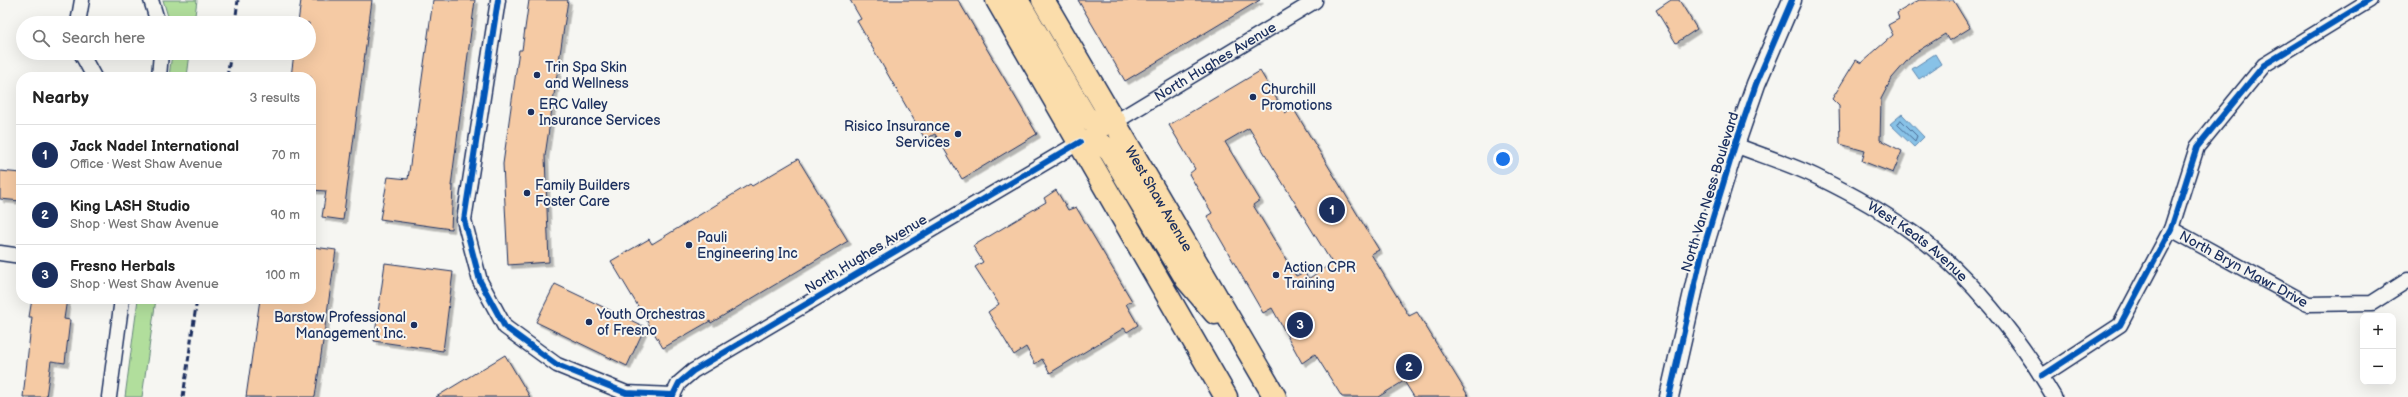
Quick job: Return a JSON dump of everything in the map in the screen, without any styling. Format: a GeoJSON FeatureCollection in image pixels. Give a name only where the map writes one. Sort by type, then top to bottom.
{"type":"FeatureCollection","features":[{"type":"Feature","properties":{"kind":"main road"},"geometry":{"type":"LineString","coordinates":[[997,0],[1226,397]]}},
{"type":"Feature","properties":{"kind":"main road"},"geometry":{"type":"LineString","coordinates":[[1017,0],[1085,116],[1097,126],[1115,122]]}},
{"type":"Feature","properties":{"kind":"main road","name":"West Shaw Avenue"},"geometry":{"type":"LineString","coordinates":[[1043,0],[1275,397]]}},
{"type":"Feature","properties":{"kind":"main road"},"geometry":{"type":"LineString","coordinates":[[1080,142],[1094,141],[1109,149],[1186,280],[1252,356]]}},
{"type":"Feature","properties":{"kind":"street"},"geometry":{"type":"LineString","coordinates":[[79,16],[82,0]]}},
{"type":"Feature","properties":{"kind":"street"},"geometry":{"type":"LineString","coordinates":[[151,0],[156,16]]}},
{"type":"Feature","properties":{"kind":"street"},"geometry":{"type":"LineString","coordinates":[[498,0],[464,220],[480,281],[505,327],[557,366],[626,393],[673,396]]}},
{"type":"Feature","properties":{"kind":"street","name":"North Van Ness Boulevard"},"geometry":{"type":"LineString","coordinates":[[1669,397],[1702,252],[1735,145],[1756,84],[1792,0]]}},
{"type":"Feature","properties":{"kind":"street"},"geometry":{"type":"LineString","coordinates":[[2042,376],[2120,325],[2171,228],[2197,147],[2264,65],[2370,0]]}},
{"type":"Feature","properties":{"kind":"street","name":"North Hughes Avenue"},"geometry":{"type":"LineString","coordinates":[[1115,122],[1315,1]]}},
{"type":"Feature","properties":{"kind":"street"},"geometry":{"type":"LineString","coordinates":[[85,60],[91,72]]}},
{"type":"Feature","properties":{"kind":"street"},"geometry":{"type":"LineString","coordinates":[[159,72],[160,60]]}},
{"type":"Feature","properties":{"kind":"street","name":"North Hughes Avenue"},"geometry":{"type":"LineString","coordinates":[[673,396],[679,383],[693,371],[1080,142]]}},
{"type":"Feature","properties":{"kind":"street","name":"West Keats Avenue"},"geometry":{"type":"LineString","coordinates":[[1735,145],[1818,177],[1869,204],[1914,234],[1960,274],[2005,324],[2042,376],[2054,397]]}},
{"type":"Feature","properties":{"kind":"street","name":"North Bryn Mawr Drive"},"geometry":{"type":"LineString","coordinates":[[2171,228],[2308,304],[2372,302],[2408,280]]}},
{"type":"Feature","properties":{"kind":"street"},"geometry":{"type":"LineString","coordinates":[[0,253],[16,255]]}},
{"type":"Feature","properties":{"kind":"street"},"geometry":{"type":"LineString","coordinates":[[109,397],[121,304]]}},
{"type":"Feature","properties":{"kind":"green space"},"geometry":{"type":"Polygon","coordinates":[[[163,0],[197,0],[195,16],[168,16],[163,0]]]}},
{"type":"Feature","properties":{"kind":"green space"},"geometry":{"type":"Polygon","coordinates":[[[171,60],[189,60],[188,72],[170,72],[171,60]]]}},
{"type":"Feature","properties":{"kind":"green space"},"geometry":{"type":"Polygon","coordinates":[[[137,304],[155,304],[142,397],[125,397],[137,304]]]}},
{"type":"Feature","properties":{"kind":"water"},"geometry":{"type":"Polygon","coordinates":[[[1935,54],[1941,64],[1919,79],[1912,69],[1935,54]]]}},
{"type":"Feature","properties":{"kind":"water"},"geometry":{"type":"Polygon","coordinates":[[[1902,114],[1924,137],[1914,147],[1890,124],[1902,114]]]}},
{"type":"Feature","properties":{"kind":"building"},"geometry":{"type":"Polygon","coordinates":[[[301,0],[372,0],[343,220],[322,217],[326,191],[316,190],[316,72],[292,72],[293,60],[316,60],[316,16],[299,16],[301,0]]]}},
{"type":"Feature","properties":{"kind":"building"},"geometry":{"type":"Polygon","coordinates":[[[433,0],[475,0],[451,186],[453,186],[451,229],[380,219],[388,177],[408,179],[433,0]]]}},
{"type":"Feature","properties":{"kind":"building"},"geometry":{"type":"Polygon","coordinates":[[[529,0],[568,0],[545,156],[549,262],[508,265],[503,164],[519,50],[522,50],[529,0]]]}},
{"type":"Feature","properties":{"kind":"building"},"geometry":{"type":"Polygon","coordinates":[[[850,0],[958,0],[1037,134],[962,179],[935,134],[925,139],[857,21],[861,19],[850,0]]]}},
{"type":"Feature","properties":{"kind":"building"},"geometry":{"type":"Polygon","coordinates":[[[1078,0],[1260,0],[1125,81],[1078,0]]]}},
{"type":"Feature","properties":{"kind":"building"},"geometry":{"type":"Polygon","coordinates":[[[1671,0],[1679,0],[1697,29],[1676,43],[1656,10],[1671,0]]]}},
{"type":"Feature","properties":{"kind":"building"},"geometry":{"type":"Polygon","coordinates":[[[1919,0],[1953,0],[1970,28],[1949,41],[1945,34],[1913,54],[1892,78],[1881,99],[1880,140],[1902,151],[1893,173],[1862,161],[1865,151],[1840,144],[1839,106],[1832,99],[1856,60],[1861,63],[1893,35],[1888,25],[1899,19],[1897,13],[1919,0]]]}},
{"type":"Feature","properties":{"kind":"building"},"geometry":{"type":"Polygon","coordinates":[[[1260,71],[1285,113],[1293,108],[1379,250],[1371,254],[1409,316],[1417,312],[1469,397],[1414,397],[1404,381],[1378,397],[1342,397],[1315,354],[1302,363],[1272,308],[1263,313],[1207,216],[1212,213],[1189,174],[1195,169],[1169,125],[1260,71]],[[1249,128],[1225,142],[1260,200],[1253,205],[1296,276],[1305,272],[1308,279],[1332,263],[1249,128]]]}},
{"type":"Feature","properties":{"kind":"building"},"geometry":{"type":"Polygon","coordinates":[[[798,159],[848,241],[711,323],[710,321],[663,348],[611,261],[649,239],[652,244],[750,184],[752,186],[798,159]]]}},
{"type":"Feature","properties":{"kind":"building"},"geometry":{"type":"Polygon","coordinates":[[[0,171],[16,173],[16,201],[0,199],[0,171]]]}},
{"type":"Feature","properties":{"kind":"building"},"geometry":{"type":"Polygon","coordinates":[[[1056,190],[1068,210],[1076,207],[1132,301],[1126,304],[1138,325],[1127,332],[1124,328],[1050,373],[1042,359],[1035,364],[1026,347],[1014,355],[988,312],[999,304],[975,267],[983,262],[973,246],[1046,202],[1044,198],[1056,190]]]}},
{"type":"Feature","properties":{"kind":"building"},"geometry":{"type":"Polygon","coordinates":[[[316,247],[336,250],[315,397],[246,397],[259,304],[316,304],[316,247]]]}},
{"type":"Feature","properties":{"kind":"building"},"geometry":{"type":"Polygon","coordinates":[[[385,263],[453,272],[443,351],[374,341],[385,263]]]}},
{"type":"Feature","properties":{"kind":"building"},"geometry":{"type":"Polygon","coordinates":[[[555,284],[645,327],[627,366],[536,322],[555,284]]]}},
{"type":"Feature","properties":{"kind":"building"},"geometry":{"type":"Polygon","coordinates":[[[31,304],[66,304],[64,319],[70,320],[65,363],[51,361],[46,397],[23,397],[32,317],[29,317],[31,304]]]}},
{"type":"Feature","properties":{"kind":"building"},"geometry":{"type":"Polygon","coordinates":[[[505,355],[530,397],[436,397],[505,355]]]}},
{"type":"Feature","properties":{"kind":"railway"},"geometry":{"type":"LineString","coordinates":[[236,16],[238,0]]}},
{"type":"Feature","properties":{"kind":"railway"},"geometry":{"type":"LineString","coordinates":[[228,72],[230,60]]}},
{"type":"Feature","properties":{"kind":"railway"},"geometry":{"type":"LineString","coordinates":[[183,397],[196,304]]}},
{"type":"Feature","properties":{"kind":"cycle path"},"geometry":{"type":"LineString","coordinates":[[498,0],[464,220],[480,281],[505,327],[557,365],[626,393],[673,395]]}},
{"type":"Feature","properties":{"kind":"cycle path"},"geometry":{"type":"LineString","coordinates":[[1669,397],[1702,253],[1735,145],[1756,84],[1792,0]]}},
{"type":"Feature","properties":{"kind":"cycle path"},"geometry":{"type":"LineString","coordinates":[[2042,376],[2120,325],[2171,229],[2197,147],[2264,65],[2370,0]]}},
{"type":"Feature","properties":{"kind":"cycle path"},"geometry":{"type":"LineString","coordinates":[[673,395],[679,383],[693,371],[1080,142]]}},
{"type":"Feature","properties":{"kind":"place","name":"Trin Spa Skin and Wellness"},"geometry":{"type":"Point","coordinates":[537,75]}},
{"type":"Feature","properties":{"kind":"place","name":"Churchill Promotions"},"geometry":{"type":"Point","coordinates":[1253,97]}},
{"type":"Feature","properties":{"kind":"place","name":"ERC Valley Insurance Services"},"geometry":{"type":"Point","coordinates":[531,112]}},
{"type":"Feature","properties":{"kind":"place","name":"Risico Insurance Services"},"geometry":{"type":"Point","coordinates":[958,134]}},
{"type":"Feature","properties":{"kind":"place","name":"Family Builders Foster Care"},"geometry":{"type":"Point","coordinates":[527,193]}},
{"type":"Feature","properties":{"kind":"place","name":"Jack Nadel International"},"geometry":{"type":"Point","coordinates":[1332,210]}},
{"type":"Feature","properties":{"kind":"place","name":"Pauli Engineering Inc"},"geometry":{"type":"Point","coordinates":[689,245]}},
{"type":"Feature","properties":{"kind":"place","name":"Action CPR Training"},"geometry":{"type":"Point","coordinates":[1276,275]}},
{"type":"Feature","properties":{"kind":"place","name":"Youth Orchestras of Fresno"},"geometry":{"type":"Point","coordinates":[589,322]}},
{"type":"Feature","properties":{"kind":"place","name":"Barstow Professional Management Inc."},"geometry":{"type":"Point","coordinates":[414,325]}},
{"type":"Feature","properties":{"kind":"place","name":"Fresno Herbals"},"geometry":{"type":"Point","coordinates":[1300,325]}},
{"type":"Feature","properties":{"kind":"place","name":"King LASH Studio"},"geometry":{"type":"Point","coordinates":[1409,367]}}]}
